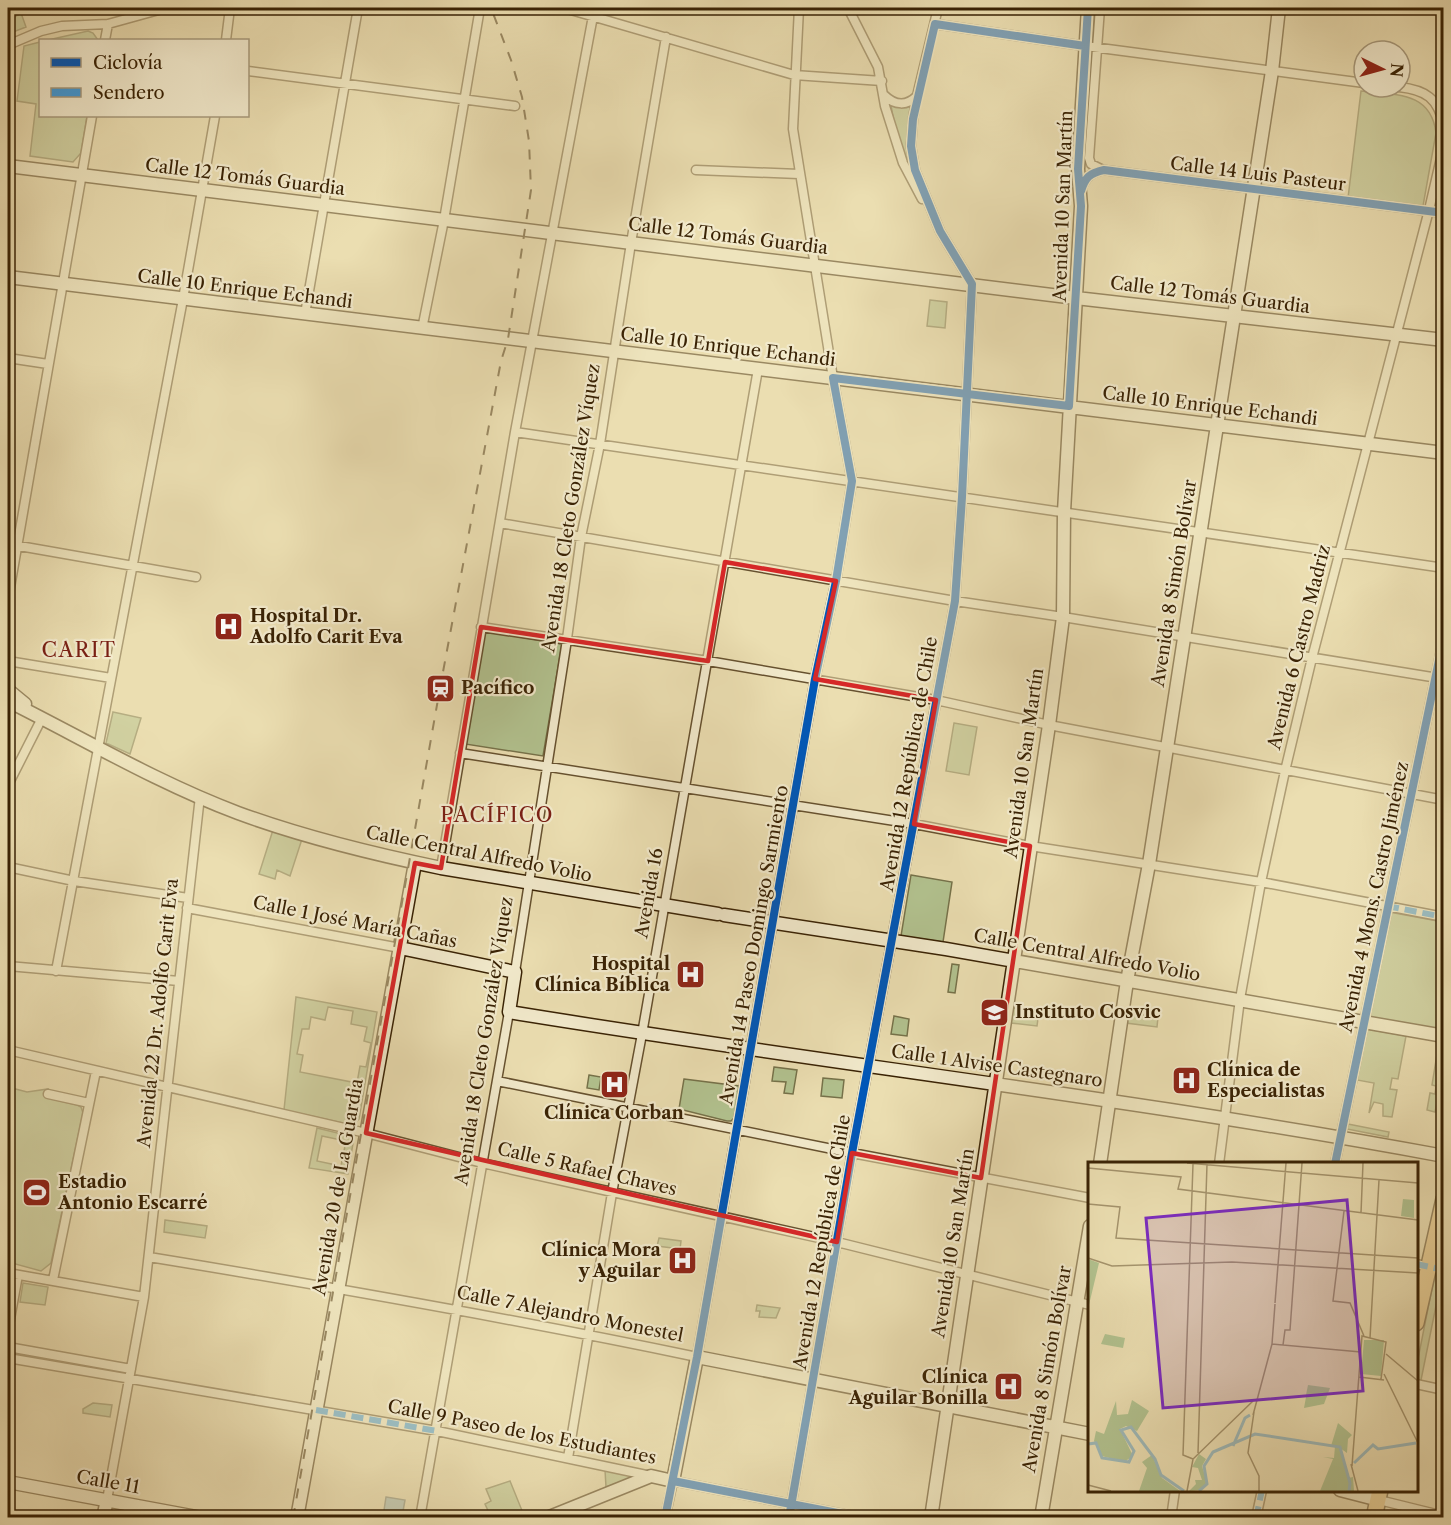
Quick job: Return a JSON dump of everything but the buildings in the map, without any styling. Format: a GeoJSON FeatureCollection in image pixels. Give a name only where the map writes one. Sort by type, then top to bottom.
{"type":"FeatureCollection","features":[{"type":"Feature","properties":{"kind":"highway"},"geometry":{"type":"LineString","coordinates":[[1418,1314],[1443,1199]]}},
{"type":"Feature","properties":{"kind":"highway"},"geometry":{"type":"LineString","coordinates":[[1374,1518],[1379,1495]]}},
{"type":"Feature","properties":{"kind":"street"},"geometry":{"type":"LineString","coordinates":[[8,45],[41,31],[62,26],[108,24],[166,8]]}},
{"type":"Feature","properties":{"kind":"street"},"geometry":{"type":"LineString","coordinates":[[226,39],[230,8]]}},
{"type":"Feature","properties":{"kind":"street"},"geometry":{"type":"LineString","coordinates":[[305,314],[358,8]]}},
{"type":"Feature","properties":{"kind":"street"},"geometry":{"type":"LineString","coordinates":[[422,329],[444,220],[480,8]]}},
{"type":"Feature","properties":{"kind":"street"},"geometry":{"type":"LineString","coordinates":[[564,8],[794,75],[882,81]]}},
{"type":"Feature","properties":{"kind":"street","name":"Avenida 14 Paseo Domingo Sarmiento"},"geometry":{"type":"LineString","coordinates":[[665,1518],[723,1216],[815,679],[836,581],[852,481],[793,129],[799,8]]}},
{"type":"Feature","properties":{"kind":"street"},"geometry":{"type":"LineString","coordinates":[[848,8],[874,57],[882,81],[885,106],[903,163],[972,284]]}},
{"type":"Feature","properties":{"kind":"street"},"geometry":{"type":"LineString","coordinates":[[939,8],[917,96],[911,136],[915,170],[940,231]]}},
{"type":"Feature","properties":{"kind":"street","name":"Avenida 10 San Martín"},"geometry":{"type":"LineString","coordinates":[[1088,8],[1089,158],[1091,164],[1104,170]]}},
{"type":"Feature","properties":{"kind":"street","name":"Avenida 10 San Martín"},"geometry":{"type":"LineString","coordinates":[[931,1518],[1049,725],[1063,616],[1064,512],[1080,192],[1078,169],[1090,47],[1100,8]]}},
{"type":"Feature","properties":{"kind":"street","name":"Avenida 8 Simón Bolívar"},"geometry":{"type":"LineString","coordinates":[[1100,1162],[1127,981],[1149,864],[1201,532],[1272,71],[1279,8]]}},
{"type":"Feature","properties":{"kind":"street"},"geometry":{"type":"LineString","coordinates":[[441,868],[515,432],[593,16]]}},
{"type":"Feature","properties":{"kind":"street"},"geometry":{"type":"LineString","coordinates":[[105,39],[108,24]]}},
{"type":"Feature","properties":{"kind":"street"},"geometry":{"type":"LineString","coordinates":[[934,24],[1352,81]]}},
{"type":"Feature","properties":{"kind":"street","name":"Avenida 18 Cleto González Víquez"},"geometry":{"type":"LineString","coordinates":[[420,1518],[509,1012],[581,537],[600,444],[666,37]]}},
{"type":"Feature","properties":{"kind":"street"},"geometry":{"type":"LineString","coordinates":[[249,71],[515,106]]}},
{"type":"Feature","properties":{"kind":"street"},"geometry":{"type":"LineString","coordinates":[[1412,89],[1420,90],[1431,98],[1441,116],[1443,126]]}},
{"type":"Feature","properties":{"kind":"street"},"geometry":{"type":"LineString","coordinates":[[884,95],[889,100],[901,104],[917,96]]}},
{"type":"Feature","properties":{"kind":"street"},"geometry":{"type":"LineString","coordinates":[[8,599],[12,544],[48,364],[92,117]]}},
{"type":"Feature","properties":{"kind":"street"},"geometry":{"type":"LineString","coordinates":[[56,971],[183,299],[215,117]]}},
{"type":"Feature","properties":{"kind":"street","name":"Avenida 6 Castro Madriz"},"geometry":{"type":"LineString","coordinates":[[1219,1162],[1240,999],[1261,882],[1285,771],[1312,658],[1429,210],[1443,145]]}},
{"type":"Feature","properties":{"kind":"street","name":"Calle 12 Tomás Guardia"},"geometry":{"type":"LineString","coordinates":[[8,166],[1076,298],[1443,340]]}},
{"type":"Feature","properties":{"kind":"street"},"geometry":{"type":"LineString","coordinates":[[696,170],[799,174]]}},
{"type":"Feature","properties":{"kind":"street"},"geometry":{"type":"LineString","coordinates":[[1080,192],[1086,177],[1104,170]]}},
{"type":"Feature","properties":{"kind":"street","name":"Calle 14 Luis Pasteur"},"geometry":{"type":"LineString","coordinates":[[1104,170],[1443,213]]}},
{"type":"Feature","properties":{"kind":"street","name":"Calle 10 Enrique Echandi"},"geometry":{"type":"LineString","coordinates":[[8,277],[1443,453]]}},
{"type":"Feature","properties":{"kind":"street","name":"Avenida 12 República de Chile"},"geometry":{"type":"LineString","coordinates":[[789,1518],[852,1153],[955,601],[972,284]]}},
{"type":"Feature","properties":{"kind":"street"},"geometry":{"type":"LineString","coordinates":[[8,358],[48,364]]}},
{"type":"Feature","properties":{"kind":"street","name":"Avenida 16"},"geometry":{"type":"LineString","coordinates":[[568,1458],[612,1193],[758,369]]}},
{"type":"Feature","properties":{"kind":"street"},"geometry":{"type":"LineString","coordinates":[[515,432],[1443,568]]}},
{"type":"Feature","properties":{"kind":"street"},"geometry":{"type":"LineString","coordinates":[[500,523],[955,601],[1063,616],[1439,678]]}},
{"type":"Feature","properties":{"kind":"street"},"geometry":{"type":"LineString","coordinates":[[12,544],[196,577]]}},
{"type":"Feature","properties":{"kind":"street"},"geometry":{"type":"LineString","coordinates":[[481,627],[708,661],[936,700],[1049,725],[1443,800]]}},
{"type":"Feature","properties":{"kind":"street","name":"Avenida 4 Mons. Castro Jiménez"},"geometry":{"type":"LineString","coordinates":[[1335,1162],[1410,794],[1439,678],[1443,636]]}},
{"type":"Feature","properties":{"kind":"street"},"geometry":{"type":"LineString","coordinates":[[8,661],[111,678]]}},
{"type":"Feature","properties":{"kind":"street"},"geometry":{"type":"LineString","coordinates":[[8,690],[42,718],[8,785]]}},
{"type":"Feature","properties":{"kind":"street","name":"Calle Central Alfredo Volio"},"geometry":{"type":"LineString","coordinates":[[8,701],[97,747],[238,813],[415,863],[664,907],[892,940],[1443,1036]]}},
{"type":"Feature","properties":{"kind":"street","name":"Calle Central Alfredo Volio"},"geometry":{"type":"LineString","coordinates":[[8,710],[42,718]]}},
{"type":"Feature","properties":{"kind":"street"},"geometry":{"type":"LineString","coordinates":[[460,753],[914,824],[1030,846],[1261,882],[1443,917]]}},
{"type":"Feature","properties":{"kind":"street","name":"Avenida 22 Dr. Adolfo Carit Eva"},"geometry":{"type":"LineString","coordinates":[[104,1518],[144,1297],[200,796]]}},
{"type":"Feature","properties":{"kind":"street","name":"Avenida 20 de La Guardia"},"geometry":{"type":"LineString","coordinates":[[297,1518],[415,863]]}},
{"type":"Feature","properties":{"kind":"street"},"geometry":{"type":"LineString","coordinates":[[8,867],[74,881],[188,898]]}},
{"type":"Feature","properties":{"kind":"street","name":"Calle 1 José María Cañas"},"geometry":{"type":"LineString","coordinates":[[187,908],[515,972]]}},
{"type":"Feature","properties":{"kind":"street"},"geometry":{"type":"LineString","coordinates":[[8,966],[179,981]]}},
{"type":"Feature","properties":{"kind":"street","name":"Calle 1 Alvise Castegnaro"},"geometry":{"type":"LineString","coordinates":[[509,1012],[642,1034],[996,1083],[1225,1118],[1443,1156]]}},
{"type":"Feature","properties":{"kind":"street","name":"Calle 5 Rafael Chaves"},"geometry":{"type":"LineString","coordinates":[[8,1050],[366,1133],[482,1163],[837,1242],[1088,1305]]}},
{"type":"Feature","properties":{"kind":"street"},"geometry":{"type":"LineString","coordinates":[[53,1280],[96,1071]]}},
{"type":"Feature","properties":{"kind":"street"},"geometry":{"type":"LineString","coordinates":[[497,1081],[1088,1198]]}},
{"type":"Feature","properties":{"kind":"street"},"geometry":{"type":"LineString","coordinates":[[48,1094],[89,1103]]}},
{"type":"Feature","properties":{"kind":"street","name":"Avenida 8 Simón Bolívar"},"geometry":{"type":"LineString","coordinates":[[1041,1518],[1088,1232]]}},
{"type":"Feature","properties":{"kind":"street","name":"Calle 7 Alejandro Monestel"},"geometry":{"type":"LineString","coordinates":[[149,1257],[338,1288],[589,1334],[1088,1434]]}},
{"type":"Feature","properties":{"kind":"street"},"geometry":{"type":"LineString","coordinates":[[8,1273],[144,1297]]}},
{"type":"Feature","properties":{"kind":"street"},"geometry":{"type":"LineString","coordinates":[[8,1330],[18,1275]]}},
{"type":"Feature","properties":{"kind":"street"},"geometry":{"type":"LineString","coordinates":[[8,1347],[131,1368]]}},
{"type":"Feature","properties":{"kind":"street","name":"Calle 9 Paseo de los Estudiantes"},"geometry":{"type":"LineString","coordinates":[[8,1358],[437,1431],[863,1518]]}},
{"type":"Feature","properties":{"kind":"street"},"geometry":{"type":"LineString","coordinates":[[1418,1384],[1443,1390]]}},
{"type":"Feature","properties":{"kind":"street"},"geometry":{"type":"LineString","coordinates":[[546,1518],[568,1514],[651,1476]]}},
{"type":"Feature","properties":{"kind":"street","name":"Calle 11"},"geometry":{"type":"LineString","coordinates":[[8,1482],[202,1518]]}},
{"type":"Feature","properties":{"kind":"street"},"geometry":{"type":"LineString","coordinates":[[1171,1518],[1175,1492]]}},
{"type":"Feature","properties":{"kind":"street"},"geometry":{"type":"LineString","coordinates":[[1256,1518],[1262,1492]]}},
{"type":"Feature","properties":{"kind":"street"},"geometry":{"type":"LineString","coordinates":[[1350,1492],[1379,1495],[1443,1516]]}},
{"type":"Feature","properties":{"kind":"street"},"geometry":{"type":"LineString","coordinates":[[114,1518],[117,1513],[133,1504]]}},
{"type":"Feature","properties":{"kind":"street","name":"Calle 11"},"geometry":{"type":"LineString","coordinates":[[122,1518],[130,1513],[138,1513],[163,1518]]}},
{"type":"Feature","properties":{"kind":"highlighted area"},"geometry":{"type":"Polygon","coordinates":[[[725,562],[836,581],[815,679],[936,700],[914,824],[1030,846],[981,1178],[852,1153],[837,1242],[366,1133],[415,863],[441,868],[481,627],[708,661],[725,562]]]}},
{"type":"Feature","properties":{"kind":"green space"},"geometry":{"type":"Polygon","coordinates":[[[21,13],[26,27],[8,34],[8,21],[21,13]]]}},
{"type":"Feature","properties":{"kind":"green space"},"geometry":{"type":"Polygon","coordinates":[[[88,31],[97,39],[52,39],[88,31]]]}},
{"type":"Feature","properties":{"kind":"green space"},"geometry":{"type":"Polygon","coordinates":[[[39,42],[39,117],[87,117],[81,153],[73,162],[30,156],[36,104],[17,101],[24,46],[39,42]]]}},
{"type":"Feature","properties":{"kind":"green space"},"geometry":{"type":"Polygon","coordinates":[[[1360,99],[1412,99],[1419,102],[1433,119],[1436,133],[1423,206],[1348,198],[1360,99]]]}},
{"type":"Feature","properties":{"kind":"green space"},"geometry":{"type":"Polygon","coordinates":[[[913,103],[906,145],[908,158],[906,158],[895,129],[891,105],[913,103]]]}},
{"type":"Feature","properties":{"kind":"green space"},"geometry":{"type":"Polygon","coordinates":[[[930,300],[947,302],[945,328],[927,326],[930,300]]]}},
{"type":"Feature","properties":{"kind":"green space"},"geometry":{"type":"Polygon","coordinates":[[[485,631],[562,644],[543,756],[465,744],[485,631]]]}},
{"type":"Feature","properties":{"kind":"green space"},"geometry":{"type":"Polygon","coordinates":[[[113,712],[141,718],[130,754],[106,743],[113,712]]]}},
{"type":"Feature","properties":{"kind":"green space"},"geometry":{"type":"Polygon","coordinates":[[[954,723],[977,727],[969,775],[946,771],[954,723]]]}},
{"type":"Feature","properties":{"kind":"green space"},"geometry":{"type":"Polygon","coordinates":[[[273,830],[302,839],[290,876],[277,870],[275,879],[259,874],[273,830]]]}},
{"type":"Feature","properties":{"kind":"green space"},"geometry":{"type":"Polygon","coordinates":[[[911,875],[952,882],[943,942],[901,936],[911,875]]]}},
{"type":"Feature","properties":{"kind":"green space"},"geometry":{"type":"Polygon","coordinates":[[[1389,912],[1443,922],[1443,1031],[1368,1018],[1389,912]]]}},
{"type":"Feature","properties":{"kind":"green space"},"geometry":{"type":"Polygon","coordinates":[[[952,964],[959,965],[955,993],[948,992],[952,964]]]}},
{"type":"Feature","properties":{"kind":"green space"},"geometry":{"type":"Polygon","coordinates":[[[296,997],[377,1012],[359,1119],[352,1125],[284,1110],[296,997]],[[328,1007],[325,1020],[311,1017],[309,1029],[302,1029],[297,1054],[303,1055],[300,1072],[357,1083],[360,1066],[366,1067],[371,1043],[364,1041],[367,1027],[351,1024],[353,1011],[328,1007]]]}},
{"type":"Feature","properties":{"kind":"green space"},"geometry":{"type":"Polygon","coordinates":[[[1013,1008],[1039,1011],[1037,1026],[1011,1023],[1013,1008]]]}},
{"type":"Feature","properties":{"kind":"green space"},"geometry":{"type":"Polygon","coordinates":[[[1128,1013],[1158,1017],[1157,1027],[1126,1023],[1128,1013]]]}},
{"type":"Feature","properties":{"kind":"green space"},"geometry":{"type":"Polygon","coordinates":[[[894,1016],[909,1019],[907,1036],[891,1034],[894,1016]]]}},
{"type":"Feature","properties":{"kind":"green space"},"geometry":{"type":"Polygon","coordinates":[[[1367,1029],[1406,1036],[1398,1079],[1392,1078],[1390,1089],[1397,1090],[1392,1117],[1383,1116],[1383,1104],[1374,1102],[1369,1113],[1374,1083],[1357,1080],[1367,1029]]]}},
{"type":"Feature","properties":{"kind":"green space"},"geometry":{"type":"Polygon","coordinates":[[[1439,1042],[1443,1043],[1443,1099],[1438,1098],[1435,1112],[1427,1110],[1430,1093],[1435,1094],[1436,1086],[1432,1085],[1439,1042]]]}},
{"type":"Feature","properties":{"kind":"green space"},"geometry":{"type":"Polygon","coordinates":[[[774,1067],[797,1070],[793,1094],[784,1093],[786,1082],[772,1081],[774,1067]]]}},
{"type":"Feature","properties":{"kind":"green space"},"geometry":{"type":"Polygon","coordinates":[[[589,1075],[601,1077],[599,1090],[587,1088],[589,1075]]]}},
{"type":"Feature","properties":{"kind":"green space"},"geometry":{"type":"Polygon","coordinates":[[[823,1078],[844,1080],[842,1098],[821,1096],[823,1078]]]}},
{"type":"Feature","properties":{"kind":"green space"},"geometry":{"type":"Polygon","coordinates":[[[684,1079],[739,1086],[735,1117],[727,1121],[679,1109],[684,1079]]]}},
{"type":"Feature","properties":{"kind":"green space","name":"Estadio Antonio Escarré"},"geometry":{"type":"Polygon","coordinates":[[[8,1087],[27,1092],[48,1089],[47,1098],[77,1105],[81,1107],[83,1113],[51,1263],[41,1271],[8,1262],[8,1087]]]}},
{"type":"Feature","properties":{"kind":"green space"},"geometry":{"type":"Polygon","coordinates":[[[1348,1124],[1389,1132],[1388,1137],[1347,1129],[1348,1124]]]}},
{"type":"Feature","properties":{"kind":"green space"},"geometry":{"type":"Polygon","coordinates":[[[317,1128],[354,1137],[348,1174],[309,1168],[317,1128]],[[322,1136],[317,1161],[341,1166],[346,1141],[322,1136]]]}},
{"type":"Feature","properties":{"kind":"green space"},"geometry":{"type":"Polygon","coordinates":[[[165,1220],[207,1226],[205,1238],[164,1232],[165,1220]]]}},
{"type":"Feature","properties":{"kind":"green space"},"geometry":{"type":"Polygon","coordinates":[[[659,1238],[681,1241],[680,1249],[657,1246],[659,1238]]]}},
{"type":"Feature","properties":{"kind":"green space"},"geometry":{"type":"Polygon","coordinates":[[[1435,1273],[1443,1275],[1443,1291],[1439,1291],[1421,1380],[1418,1379],[1418,1359],[1435,1273]]]}},
{"type":"Feature","properties":{"kind":"green space"},"geometry":{"type":"Polygon","coordinates":[[[23,1283],[48,1287],[45,1305],[20,1302],[23,1283]]]}},
{"type":"Feature","properties":{"kind":"green space"},"geometry":{"type":"Polygon","coordinates":[[[757,1305],[780,1308],[776,1318],[759,1317],[760,1311],[756,1311],[757,1305]]]}},
{"type":"Feature","properties":{"kind":"green space"},"geometry":{"type":"Polygon","coordinates":[[[93,1403],[112,1405],[110,1417],[83,1413],[83,1409],[93,1403]]]}},
{"type":"Feature","properties":{"kind":"green space"},"geometry":{"type":"Polygon","coordinates":[[[605,1470],[639,1476],[606,1487],[605,1470]]]}},
{"type":"Feature","properties":{"kind":"green space"},"geometry":{"type":"Polygon","coordinates":[[[510,1481],[523,1513],[512,1517],[491,1517],[485,1504],[491,1501],[486,1489],[510,1481]]]}},
{"type":"Feature","properties":{"kind":"water"},"geometry":{"type":"Polygon","coordinates":[[[386,1497],[405,1500],[402,1517],[383,1517],[386,1497]]]}},
{"type":"Feature","properties":{"kind":"railway"},"geometry":{"type":"LineString","coordinates":[[293,1518],[440,688],[501,361],[508,339],[531,190],[529,141],[522,97],[491,8]]}},
{"type":"Feature","properties":{"kind":"marked path"},"geometry":{"type":"LineString","coordinates":[[1387,906],[1444,917]]}},
{"type":"Feature","properties":{"kind":"marked path"},"geometry":{"type":"LineString","coordinates":[[1418,1264],[1444,1270]]}},
{"type":"Feature","properties":{"kind":"marked path"},"geometry":{"type":"LineString","coordinates":[[316,1410],[437,1431]]}},
{"type":"Feature","properties":{"kind":"marked path"},"geometry":{"type":"LineString","coordinates":[[1256,1518],[1262,1492]]}},
{"type":"Feature","properties":{"kind":"cycle path"},"geometry":{"type":"LineString","coordinates":[[665,1518],[697,1357],[815,679],[836,581],[852,481],[833,378],[1069,406],[1081,206],[1078,169],[1088,8]]}},
{"type":"Feature","properties":{"kind":"cycle path"},"geometry":{"type":"LineString","coordinates":[[789,1518],[852,1153],[955,601],[972,284],[940,231],[915,170],[911,146],[913,119],[935,24],[1085,46]]}},
{"type":"Feature","properties":{"kind":"cycle path"},"geometry":{"type":"LineString","coordinates":[[1081,191],[1088,177],[1104,170],[1444,213]]}},
{"type":"Feature","properties":{"kind":"cycle path"},"geometry":{"type":"LineString","coordinates":[[1335,1162],[1444,636]]}},
{"type":"Feature","properties":{"kind":"cycle path"},"geometry":{"type":"LineString","coordinates":[[673,1481],[863,1518]]}},
{"type":"Feature","properties":{"kind":"place","name":"Hospital Dr. Adolfo Carit Eva"},"geometry":{"type":"Point","coordinates":[229,626]}},
{"type":"Feature","properties":{"kind":"place","name":"Pacífico"},"geometry":{"type":"Point","coordinates":[440,688]}},
{"type":"Feature","properties":{"kind":"place","name":"Hospital Clínica Bíblica"},"geometry":{"type":"Point","coordinates":[691,974]}},
{"type":"Feature","properties":{"kind":"place","name":"Instituto Cosvic"},"geometry":{"type":"Point","coordinates":[994,1012]}},
{"type":"Feature","properties":{"kind":"place","name":"Clínica de Especialistas"},"geometry":{"type":"Point","coordinates":[1186,1080]}},
{"type":"Feature","properties":{"kind":"place","name":"Clínica Corban"},"geometry":{"type":"Point","coordinates":[614,1084]}},
{"type":"Feature","properties":{"kind":"place","name":"Estadio Antonio Escarré"},"geometry":{"type":"Point","coordinates":[37,1192]}},
{"type":"Feature","properties":{"kind":"place","name":"Clínica Mora y Aguilar"},"geometry":{"type":"Point","coordinates":[682,1260]}},
{"type":"Feature","properties":{"kind":"place","name":"Clínica Aguilar Bonilla"},"geometry":{"type":"Point","coordinates":[1009,1387]}},
{"type":"Feature","properties":{"kind":"district","name":"CARIT"},"geometry":{"type":"Point","coordinates":[79,650]}},
{"type":"Feature","properties":{"kind":"district","name":"PACÍFICO"},"geometry":{"type":"Point","coordinates":[497,815]}}]}
